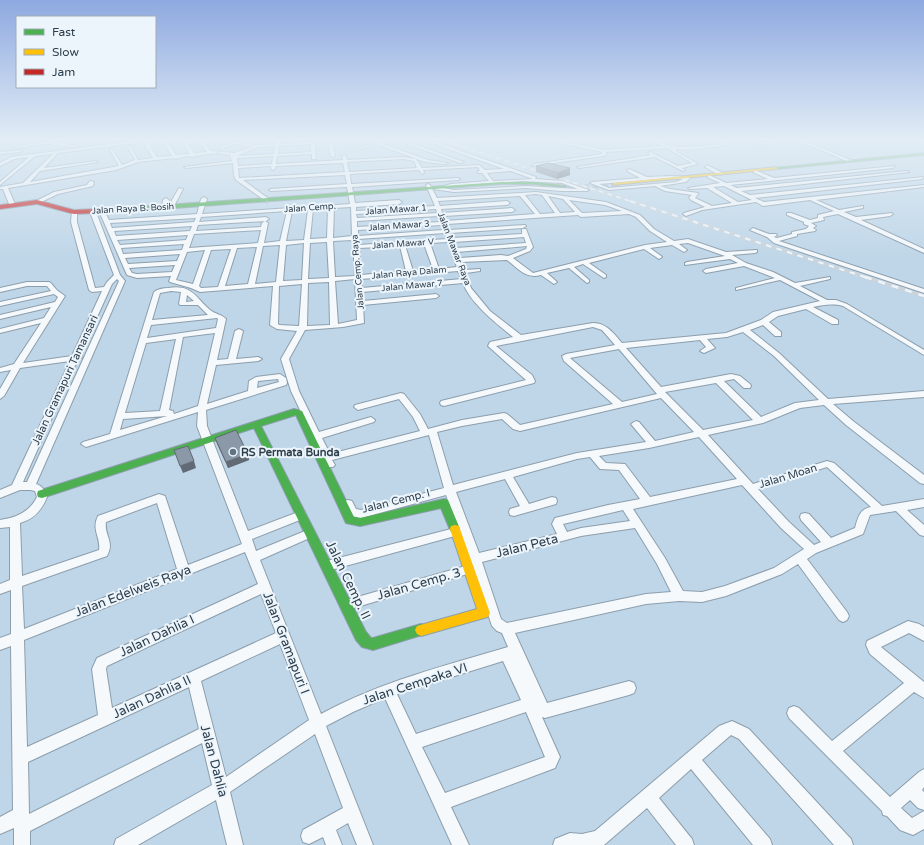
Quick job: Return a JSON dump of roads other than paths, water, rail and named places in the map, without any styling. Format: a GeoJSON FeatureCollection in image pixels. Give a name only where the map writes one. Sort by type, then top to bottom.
{"type":"FeatureCollection","features":[{"type":"Feature","properties":{"kind":"street"},"geometry":{"type":"LineString","coordinates":[[25,184],[29,180]]}},
{"type":"Feature","properties":{"kind":"street"},"geometry":{"type":"LineString","coordinates":[[12,204],[3,188],[49,180]]}},
{"type":"Feature","properties":{"kind":"street"},"geometry":{"type":"LineString","coordinates":[[240,180],[268,200]]}},
{"type":"Feature","properties":{"kind":"street","name":"Jalan Cemp. Raya"},"geometry":{"type":"LineString","coordinates":[[334,326],[344,326],[361,321],[353,205],[349,180]]}},
{"type":"Feature","properties":{"kind":"street","name":"Jalan Mawar Raya"},"geometry":{"type":"LineString","coordinates":[[426,180],[430,186],[468,288],[488,312],[520,338]]}},
{"type":"Feature","properties":{"kind":"street"},"geometry":{"type":"LineString","coordinates":[[430,186],[466,180]]}},
{"type":"Feature","properties":{"kind":"street","name":"Jalan Raya B. Bosih"},"geometry":{"type":"LineString","coordinates":[[0,207],[12,204],[37,202],[74,212],[98,212],[204,202],[268,200],[351,190],[398,192],[430,186],[516,180]]}},
{"type":"Feature","properties":{"kind":"street","name":"Jalan Raya B. Bosih"},"geometry":{"type":"LineString","coordinates":[[430,186],[454,191],[526,187],[587,190],[563,182],[527,180]]}},
{"type":"Feature","properties":{"kind":"street"},"geometry":{"type":"LineString","coordinates":[[541,180],[545,182]]}},
{"type":"Feature","properties":{"kind":"street"},"geometry":{"type":"LineString","coordinates":[[627,180],[592,183],[609,189],[656,185],[684,180]]}},
{"type":"Feature","properties":{"kind":"street"},"geometry":{"type":"LineString","coordinates":[[616,185],[676,180]]}},
{"type":"Feature","properties":{"kind":"street"},"geometry":{"type":"LineString","coordinates":[[718,180],[762,204],[924,186]]}},
{"type":"Feature","properties":{"kind":"street"},"geometry":{"type":"LineString","coordinates":[[690,188],[759,180]]}},
{"type":"Feature","properties":{"kind":"street"},"geometry":{"type":"LineString","coordinates":[[776,180],[924,251]]}},
{"type":"Feature","properties":{"kind":"street"},"geometry":{"type":"LineString","coordinates":[[736,190],[829,180]]}},
{"type":"Feature","properties":{"kind":"street"},"geometry":{"type":"LineString","coordinates":[[853,180],[878,191]]}},
{"type":"Feature","properties":{"kind":"street"},"geometry":{"type":"LineString","coordinates":[[748,197],[902,180]]}},
{"type":"Feature","properties":{"kind":"street"},"geometry":{"type":"LineString","coordinates":[[37,202],[56,193],[88,186],[92,184],[92,182]]}},
{"type":"Feature","properties":{"kind":"street"},"geometry":{"type":"LineString","coordinates":[[251,287],[266,219],[272,183],[287,182]]}},
{"type":"Feature","properties":{"kind":"street"},"geometry":{"type":"LineString","coordinates":[[271,190],[351,190],[518,183],[564,190],[630,212],[638,216],[652,230],[684,250]]}},
{"type":"Feature","properties":{"kind":"street"},"geometry":{"type":"LineString","coordinates":[[656,185],[666,191],[696,194],[692,197],[693,199],[710,207]]}},
{"type":"Feature","properties":{"kind":"street"},"geometry":{"type":"LineString","coordinates":[[708,186],[733,203],[738,208],[733,208],[736,210]]}},
{"type":"Feature","properties":{"kind":"street"},"geometry":{"type":"LineString","coordinates":[[167,205],[181,189]]}},
{"type":"Feature","properties":{"kind":"street"},"geometry":{"type":"LineString","coordinates":[[497,189],[523,226],[529,247]]}},
{"type":"Feature","properties":{"kind":"street"},"geometry":{"type":"LineString","coordinates":[[435,200],[532,193],[556,197],[564,190]]}},
{"type":"Feature","properties":{"kind":"street"},"geometry":{"type":"LineString","coordinates":[[564,190],[573,208],[580,214]]}},
{"type":"Feature","properties":{"kind":"street"},"geometry":{"type":"LineString","coordinates":[[398,192],[400,210]]}},
{"type":"Feature","properties":{"kind":"street"},"geometry":{"type":"LineString","coordinates":[[521,194],[538,215]]}},
{"type":"Feature","properties":{"kind":"street"},"geometry":{"type":"LineString","coordinates":[[544,195],[558,214]]}},
{"type":"Feature","properties":{"kind":"street"},"geometry":{"type":"LineString","coordinates":[[686,214],[710,207],[756,201]]}},
{"type":"Feature","properties":{"kind":"street"},"geometry":{"type":"LineString","coordinates":[[98,212],[107,222],[129,274],[132,276],[175,274],[204,202]]}},
{"type":"Feature","properties":{"kind":"street","name":"Jalan Cemp."},"geometry":{"type":"LineString","coordinates":[[107,222],[399,202]]}},
{"type":"Feature","properties":{"kind":"street","name":"Jalan Mawar 1"},"geometry":{"type":"LineString","coordinates":[[353,213],[507,203]]}},
{"type":"Feature","properties":{"kind":"street"},"geometry":{"type":"LineString","coordinates":[[573,208],[607,204]]}},
{"type":"Feature","properties":{"kind":"street"},"geometry":{"type":"LineString","coordinates":[[290,209],[283,243],[274,325],[282,327],[334,326],[330,239],[331,206]]}},
{"type":"Feature","properties":{"kind":"street"},"geometry":{"type":"LineString","coordinates":[[776,240],[795,235],[794,232],[813,230],[808,229],[813,226],[806,223],[822,219],[820,216],[861,207]]}},
{"type":"Feature","properties":{"kind":"street"},"geometry":{"type":"LineString","coordinates":[[311,208],[307,241],[303,327],[285,359],[295,391],[350,509],[356,514],[450,491],[507,474],[577,456],[653,444],[760,421],[792,407],[825,402],[924,394]]}},
{"type":"Feature","properties":{"kind":"street"},"geometry":{"type":"LineString","coordinates":[[354,220],[512,210]]}},
{"type":"Feature","properties":{"kind":"street"},"geometry":{"type":"LineString","coordinates":[[74,212],[74,222],[92,290],[106,289]]}},
{"type":"Feature","properties":{"kind":"street","name":"Jalan Gramapuri Tamansari"},"geometry":{"type":"LineString","coordinates":[[30,486],[122,281],[117,275],[98,212]]}},
{"type":"Feature","properties":{"kind":"street","name":"Jalan Mawar 3"},"geometry":{"type":"LineString","coordinates":[[354,229],[517,218],[538,215],[630,212]]}},
{"type":"Feature","properties":{"kind":"street"},"geometry":{"type":"LineString","coordinates":[[789,214],[810,222]]}},
{"type":"Feature","properties":{"kind":"street"},"geometry":{"type":"LineString","coordinates":[[856,219],[890,214]]}},
{"type":"Feature","properties":{"kind":"street"},"geometry":{"type":"LineString","coordinates":[[110,230],[266,219]]}},
{"type":"Feature","properties":{"kind":"street"},"geometry":{"type":"LineString","coordinates":[[122,256],[209,248],[523,226]]}},
{"type":"Feature","properties":{"kind":"street"},"geometry":{"type":"LineString","coordinates":[[114,238],[264,228]]}},
{"type":"Feature","properties":{"kind":"street"},"geometry":{"type":"LineString","coordinates":[[754,230],[776,240],[774,241],[924,291]]}},
{"type":"Feature","properties":{"kind":"street"},"geometry":{"type":"LineString","coordinates":[[769,236],[785,233]]}},
{"type":"Feature","properties":{"kind":"street","name":"Jalan Mawar V"},"geometry":{"type":"LineString","coordinates":[[355,247],[526,235]]}},
{"type":"Feature","properties":{"kind":"street"},"geometry":{"type":"LineString","coordinates":[[507,258],[529,274],[533,275],[645,247],[671,242],[690,241],[781,278],[826,302]]}},
{"type":"Feature","properties":{"kind":"street"},"geometry":{"type":"LineString","coordinates":[[117,247],[188,242]]}},
{"type":"Feature","properties":{"kind":"street"},"geometry":{"type":"LineString","coordinates":[[427,242],[437,271]]}},
{"type":"Feature","properties":{"kind":"street"},"geometry":{"type":"LineString","coordinates":[[402,244],[410,273]]}},
{"type":"Feature","properties":{"kind":"street"},"geometry":{"type":"LineString","coordinates":[[221,289],[234,247]]}},
{"type":"Feature","properties":{"kind":"street"},"geometry":{"type":"LineString","coordinates":[[454,250],[529,247]]}},
{"type":"Feature","properties":{"kind":"street"},"geometry":{"type":"LineString","coordinates":[[458,260],[507,258],[529,247]]}},
{"type":"Feature","properties":{"kind":"street"},"geometry":{"type":"LineString","coordinates":[[645,247],[659,257]]}},
{"type":"Feature","properties":{"kind":"street"},"geometry":{"type":"LineString","coordinates":[[196,286],[209,248]]}},
{"type":"Feature","properties":{"kind":"street"},"geometry":{"type":"LineString","coordinates":[[687,264],[755,251]]}},
{"type":"Feature","properties":{"kind":"street"},"geometry":{"type":"LineString","coordinates":[[584,262],[604,276]]}},
{"type":"Feature","properties":{"kind":"street"},"geometry":{"type":"LineString","coordinates":[[126,266],[180,263]]}},
{"type":"Feature","properties":{"kind":"street"},"geometry":{"type":"LineString","coordinates":[[706,272],[744,264]]}},
{"type":"Feature","properties":{"kind":"street"},"geometry":{"type":"LineString","coordinates":[[570,266],[587,281]]}},
{"type":"Feature","properties":{"kind":"street","name":"Jalan Raya Dalam"},"geometry":{"type":"LineString","coordinates":[[175,274],[172,281],[196,286],[203,291],[306,283],[357,277],[437,271],[478,270]]}},
{"type":"Feature","properties":{"kind":"street"},"geometry":{"type":"LineString","coordinates":[[543,272],[554,282]]}},
{"type":"Feature","properties":{"kind":"street","name":"Jalan Gramapuri Tamansari"},"geometry":{"type":"LineString","coordinates":[[6,489],[75,358],[109,283],[117,275]]}},
{"type":"Feature","properties":{"kind":"street"},"geometry":{"type":"LineString","coordinates":[[738,289],[781,278]]}},
{"type":"Feature","properties":{"kind":"street"},"geometry":{"type":"LineString","coordinates":[[794,285],[828,278]]}},
{"type":"Feature","properties":{"kind":"street","name":"Jalan Mawar 7"},"geometry":{"type":"LineString","coordinates":[[359,290],[466,282]]}},
{"type":"Feature","properties":{"kind":"street"},"geometry":{"type":"LineString","coordinates":[[0,290],[38,283],[49,284],[55,292],[62,296],[1,393]]}},
{"type":"Feature","properties":{"kind":"street"},"geometry":{"type":"LineString","coordinates":[[0,293],[28,287],[38,283]]}},
{"type":"Feature","properties":{"kind":"street"},"geometry":{"type":"LineString","coordinates":[[114,434],[157,292],[167,290],[185,290],[194,296],[212,314],[222,319],[220,330],[143,341]]}},
{"type":"Feature","properties":{"kind":"street"},"geometry":{"type":"LineString","coordinates":[[185,290],[182,304],[200,303]]}},
{"type":"Feature","properties":{"kind":"street"},"geometry":{"type":"LineString","coordinates":[[0,304],[55,292]]}},
{"type":"Feature","properties":{"kind":"street"},"geometry":{"type":"LineString","coordinates":[[360,303],[436,296]]}},
{"type":"Feature","properties":{"kind":"street"},"geometry":{"type":"LineString","coordinates":[[620,405],[566,357],[576,353],[620,346],[727,335],[764,322],[776,314],[826,302],[836,302],[845,305],[924,353]]}},
{"type":"Feature","properties":{"kind":"street"},"geometry":{"type":"LineString","coordinates":[[0,317],[56,304]]}},
{"type":"Feature","properties":{"kind":"street"},"geometry":{"type":"LineString","coordinates":[[808,307],[835,322]]}},
{"type":"Feature","properties":{"kind":"street"},"geometry":{"type":"LineString","coordinates":[[147,323],[218,316]]}},
{"type":"Feature","properties":{"kind":"street"},"geometry":{"type":"LineString","coordinates":[[0,331],[46,320]]}},
{"type":"Feature","properties":{"kind":"street"},"geometry":{"type":"LineString","coordinates":[[764,322],[778,334]]}},
{"type":"Feature","properties":{"kind":"street"},"geometry":{"type":"LineString","coordinates":[[28,325],[30,345]]}},
{"type":"Feature","properties":{"kind":"street"},"geometry":{"type":"LineString","coordinates":[[444,403],[531,381],[529,377],[492,345],[520,338],[598,325],[605,328],[661,393],[702,434],[785,524],[812,550]]}},
{"type":"Feature","properties":{"kind":"street"},"geometry":{"type":"LineString","coordinates":[[744,329],[775,352],[825,402],[861,432],[904,463],[924,480]]}},
{"type":"Feature","properties":{"kind":"street","name":"Jalan Gramapuri I"},"geometry":{"type":"LineString","coordinates":[[220,330],[212,364],[197,409],[207,440],[365,845]]}},
{"type":"Feature","properties":{"kind":"street"},"geometry":{"type":"LineString","coordinates":[[231,362],[239,331]]}},
{"type":"Feature","properties":{"kind":"street"},"geometry":{"type":"LineString","coordinates":[[164,413],[180,336]]}},
{"type":"Feature","properties":{"kind":"street"},"geometry":{"type":"LineString","coordinates":[[702,338],[711,348],[704,351]]}},
{"type":"Feature","properties":{"kind":"street"},"geometry":{"type":"LineString","coordinates":[[0,370],[17,366],[89,356]]}},
{"type":"Feature","properties":{"kind":"street"},"geometry":{"type":"LineString","coordinates":[[212,364],[258,359]]}},
{"type":"Feature","properties":{"kind":"street"},"geometry":{"type":"LineString","coordinates":[[327,458],[462,423],[504,416],[516,427],[520,428],[566,419],[661,393],[732,376],[737,376],[747,386]]}},
{"type":"Feature","properties":{"kind":"street"},"geometry":{"type":"LineString","coordinates":[[718,380],[760,421]]}},
{"type":"Feature","properties":{"kind":"street"},"geometry":{"type":"LineString","coordinates":[[86,444],[252,392]]}},
{"type":"Feature","properties":{"kind":"street"},"geometry":{"type":"LineString","coordinates":[[358,407],[401,396],[429,431],[496,622],[501,627],[507,629],[646,599],[679,596],[702,596],[726,591],[778,571],[812,550],[859,531],[864,514],[867,512],[924,503]]}},
{"type":"Feature","properties":{"kind":"street"},"geometry":{"type":"LineString","coordinates":[[120,416],[197,409]]}},
{"type":"Feature","properties":{"kind":"street","name":"Jalan Cemp. I"},"geometry":{"type":"LineString","coordinates":[[256,424],[294,412],[299,413],[350,520],[360,522],[426,505],[441,503],[445,505],[449,512],[485,611],[484,613],[478,615]]}},
{"type":"Feature","properties":{"kind":"street"},"geometry":{"type":"LineString","coordinates":[[317,436],[370,420]]}},
{"type":"Feature","properties":{"kind":"street"},"geometry":{"type":"LineString","coordinates":[[42,494],[256,424]]}},
{"type":"Feature","properties":{"kind":"street","name":"Jalan Cemp. II"},"geometry":{"type":"LineString","coordinates":[[256,424],[365,641],[369,644],[478,615]]}},
{"type":"Feature","properties":{"kind":"street"},"geometry":{"type":"LineString","coordinates":[[636,424],[653,444]]}},
{"type":"Feature","properties":{"kind":"street"},"geometry":{"type":"LineString","coordinates":[[592,453],[602,466],[622,466],[648,502]]}},
{"type":"Feature","properties":{"kind":"street","name":"Jalan Moan"},"geometry":{"type":"LineString","coordinates":[[748,484],[827,464],[831,465],[880,510]]}},
{"type":"Feature","properties":{"kind":"street"},"geometry":{"type":"LineString","coordinates":[[507,474],[526,508]]}},
{"type":"Feature","properties":{"kind":"street"},"geometry":{"type":"LineString","coordinates":[[679,596],[661,561],[636,524],[626,506],[748,484]]}},
{"type":"Feature","properties":{"kind":"street"},"geometry":{"type":"LineString","coordinates":[[0,524],[15,521],[32,512],[41,501],[42,494],[39,489],[30,486],[6,489]]}},
{"type":"Feature","properties":{"kind":"street"},"geometry":{"type":"LineString","coordinates":[[0,589],[103,553],[105,548],[100,524],[102,519],[159,498],[161,499],[184,572]]}},
{"type":"Feature","properties":{"kind":"street"},"geometry":{"type":"LineString","coordinates":[[514,512],[552,501]]}},
{"type":"Feature","properties":{"kind":"street","name":"Jalan Peta"},"geometry":{"type":"LineString","coordinates":[[475,559],[564,537],[557,524],[558,521],[626,506]]}},
{"type":"Feature","properties":{"kind":"street"},"geometry":{"type":"LineString","coordinates":[[898,508],[924,532]]}},
{"type":"Feature","properties":{"kind":"street"},"geometry":{"type":"LineString","coordinates":[[249,547],[301,515]]}},
{"type":"Feature","properties":{"kind":"street"},"geometry":{"type":"LineString","coordinates":[[805,518],[829,543]]}},
{"type":"Feature","properties":{"kind":"street"},"geometry":{"type":"LineString","coordinates":[[15,521],[22,845]]}},
{"type":"Feature","properties":{"kind":"street"},"geometry":{"type":"LineString","coordinates":[[564,537],[581,532],[636,524]]}},
{"type":"Feature","properties":{"kind":"street"},"geometry":{"type":"LineString","coordinates":[[327,566],[455,532]]}},
{"type":"Feature","properties":{"kind":"street"},"geometry":{"type":"LineString","coordinates":[[249,547],[310,533]]}},
{"type":"Feature","properties":{"kind":"street","name":"Jalan Edelweis Raya"},"geometry":{"type":"LineString","coordinates":[[0,644],[249,547]]}},
{"type":"Feature","properties":{"kind":"street"},"geometry":{"type":"LineString","coordinates":[[800,558],[843,616]]}},
{"type":"Feature","properties":{"kind":"street","name":"Jalan Cemp. 3"},"geometry":{"type":"LineString","coordinates":[[347,605],[469,570]]}},
{"type":"Feature","properties":{"kind":"street","name":"Jalan Dahlia I"},"geometry":{"type":"LineString","coordinates":[[106,718],[99,669],[102,662],[264,587]]}},
{"type":"Feature","properties":{"kind":"street"},"geometry":{"type":"LineString","coordinates":[[831,751],[919,687],[875,650],[872,645],[908,627],[915,628],[924,635]]}},
{"type":"Feature","properties":{"kind":"street"},"geometry":{"type":"LineString","coordinates":[[442,802],[550,763],[553,757],[530,704],[511,652],[507,629]]}},
{"type":"Feature","properties":{"kind":"street","name":"Jalan Dahlia II"},"geometry":{"type":"LineString","coordinates":[[20,758],[284,636]]}},
{"type":"Feature","properties":{"kind":"street"},"geometry":{"type":"LineString","coordinates":[[511,652],[540,707],[545,711],[629,688]]}},
{"type":"Feature","properties":{"kind":"street","name":"Jalan Cempaka VI"},"geometry":{"type":"LineString","coordinates":[[122,845],[222,788],[318,724],[365,699],[388,690],[511,652]]}},
{"type":"Feature","properties":{"kind":"street","name":"Jalan Dahlia"},"geometry":{"type":"LineString","coordinates":[[193,677],[222,788],[235,845]]}},
{"type":"Feature","properties":{"kind":"street"},"geometry":{"type":"LineString","coordinates":[[388,690],[461,845]]}},
{"type":"Feature","properties":{"kind":"street"},"geometry":{"type":"LineString","coordinates":[[412,743],[530,704]]}},
{"type":"Feature","properties":{"kind":"street"},"geometry":{"type":"LineString","coordinates":[[794,714],[889,809],[910,826],[917,825],[924,819]]}},
{"type":"Feature","properties":{"kind":"street"},"geometry":{"type":"LineString","coordinates":[[561,845],[570,841],[580,843],[601,842],[648,797],[724,732],[732,728],[740,732],[845,845]]}},
{"type":"Feature","properties":{"kind":"street"},"geometry":{"type":"LineString","coordinates":[[0,826],[22,820],[207,733]]}},
{"type":"Feature","properties":{"kind":"street"},"geometry":{"type":"LineString","coordinates":[[692,759],[764,845]]}},
{"type":"Feature","properties":{"kind":"street"},"geometry":{"type":"LineString","coordinates":[[889,809],[924,777]]}},
{"type":"Feature","properties":{"kind":"street"},"geometry":{"type":"LineString","coordinates":[[910,790],[924,802]]}},
{"type":"Feature","properties":{"kind":"street"},"geometry":{"type":"LineString","coordinates":[[648,797],[686,845]]}},
{"type":"Feature","properties":{"kind":"street"},"geometry":{"type":"LineString","coordinates":[[309,836],[352,812]]}},
{"type":"Feature","properties":{"kind":"street"},"geometry":{"type":"LineString","coordinates":[[327,826],[334,845]]}},
{"type":"Feature","properties":{"kind":"tunnel"},"geometry":{"type":"LineString","coordinates":[[564,188],[618,186]]}},
{"type":"Feature","properties":{"kind":"railway"},"geometry":{"type":"LineString","coordinates":[[567,180],[633,202]]}},
{"type":"Feature","properties":{"kind":"railway"},"geometry":{"type":"LineString","coordinates":[[630,201],[868,278]]}},
{"type":"Feature","properties":{"kind":"railway"},"geometry":{"type":"LineString","coordinates":[[865,277],[924,296]]}},
{"type":"Feature","properties":{"kind":"place","name":"RS Permata Bunda"},"geometry":{"type":"Point","coordinates":[233,452]}}]}
